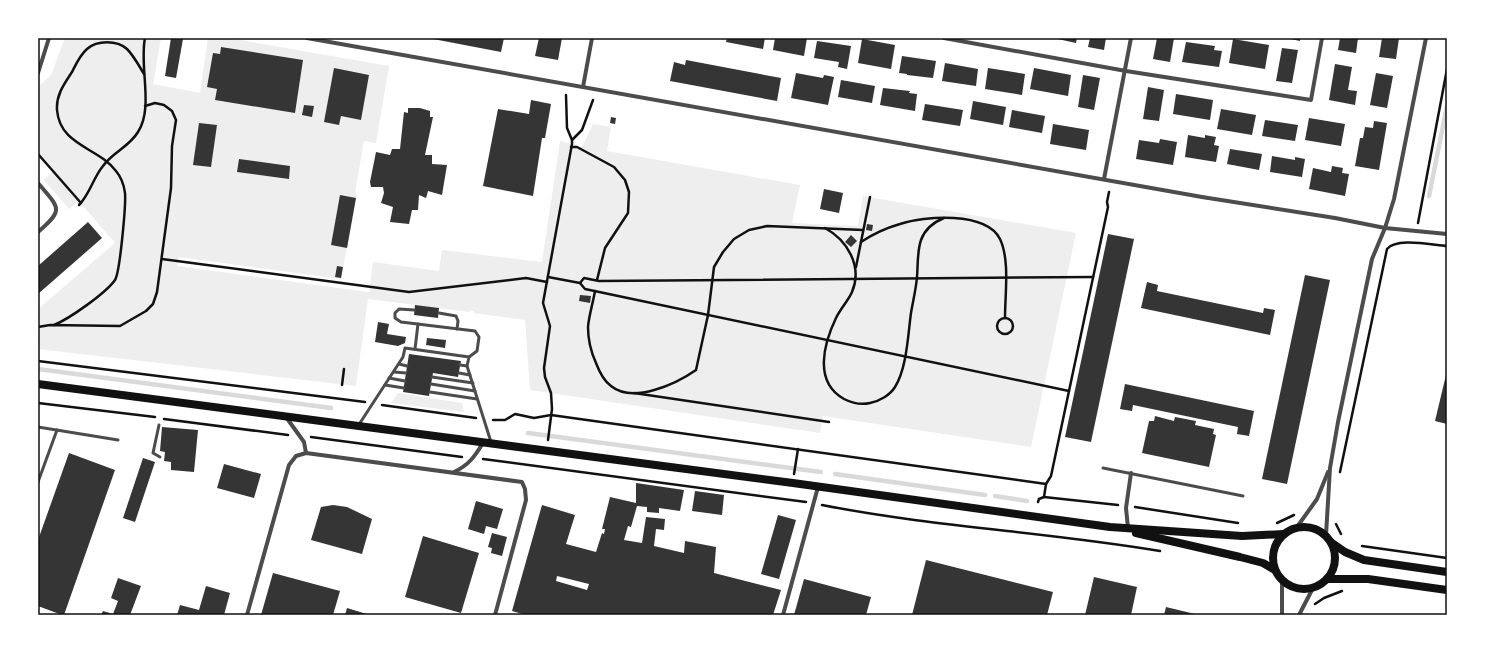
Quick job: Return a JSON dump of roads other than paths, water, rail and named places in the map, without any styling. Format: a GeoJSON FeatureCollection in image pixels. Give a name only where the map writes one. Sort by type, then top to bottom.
{"type":"FeatureCollection","features":[{"type":"Feature","properties":{"kind":"main road"},"geometry":{"type":"LineString","coordinates":[[38,384],[1110,527],[1242,536],[1283,534],[1297,527],[1312,528],[1326,535],[1332,543],[1344,552],[1364,560],[1447,572]]}},
{"type":"Feature","properties":{"kind":"main road"},"geometry":{"type":"LineString","coordinates":[[1110,527],[1264,563],[1275,570]]}},
{"type":"Feature","properties":{"kind":"main road"},"geometry":{"type":"LineString","coordinates":[[1283,534],[1274,547],[1272,563],[1282,581],[1297,588],[1313,588],[1327,579],[1331,573],[1335,558],[1332,543]]}},
{"type":"Feature","properties":{"kind":"main road"},"geometry":{"type":"LineString","coordinates":[[1327,579],[1357,578],[1447,590]]}},
{"type":"Feature","properties":{"kind":"street"},"geometry":{"type":"LineString","coordinates":[[38,73],[49,38]]}},
{"type":"Feature","properties":{"kind":"street"},"geometry":{"type":"LineString","coordinates":[[307,38],[1302,214],[1335,218],[1385,228],[1447,234]]}},
{"type":"Feature","properties":{"kind":"street"},"geometry":{"type":"LineString","coordinates":[[584,87],[592,38]]}},
{"type":"Feature","properties":{"kind":"street"},"geometry":{"type":"LineString","coordinates":[[944,38],[1126,71],[1311,100],[1322,38]]}},
{"type":"Feature","properties":{"kind":"street"},"geometry":{"type":"LineString","coordinates":[[1104,179],[1126,71],[1131,38]]}},
{"type":"Feature","properties":{"kind":"street"},"geometry":{"type":"LineString","coordinates":[[1326,535],[1330,468],[1372,259],[1385,228],[1394,199],[1426,38]]}},
{"type":"Feature","properties":{"kind":"street"},"geometry":{"type":"LineString","coordinates":[[38,183],[54,202],[57,210],[54,217],[38,232]]}},
{"type":"Feature","properties":{"kind":"street"},"geometry":{"type":"LineString","coordinates":[[286,417],[304,442],[306,453]]}},
{"type":"Feature","properties":{"kind":"street"},"geometry":{"type":"LineString","coordinates":[[454,472],[462,469],[487,443]]}},
{"type":"Feature","properties":{"kind":"street"},"geometry":{"type":"LineString","coordinates":[[247,615],[289,466],[296,456],[306,453],[515,480],[524,484],[526,494],[525,505],[494,615]]}},
{"type":"Feature","properties":{"kind":"street"},"geometry":{"type":"LineString","coordinates":[[1297,527],[1317,499],[1330,468]]}},
{"type":"Feature","properties":{"kind":"street"},"geometry":{"type":"LineString","coordinates":[[1128,528],[1126,506],[1131,473]]}},
{"type":"Feature","properties":{"kind":"street"},"geometry":{"type":"LineString","coordinates":[[783,615],[818,487]]}},
{"type":"Feature","properties":{"kind":"street"},"geometry":{"type":"LineString","coordinates":[[1282,581],[1282,615]]}},
{"type":"Feature","properties":{"kind":"street"},"geometry":{"type":"LineString","coordinates":[[1299,615],[1313,588]]}},
{"type":"Feature","properties":{"kind":"lane"},"geometry":{"type":"LineString","coordinates":[[414,310],[400,309],[395,314],[399,322],[475,331],[479,337],[477,351],[469,357],[467,366],[475,391],[487,443]]}},
{"type":"Feature","properties":{"kind":"lane"},"geometry":{"type":"LineString","coordinates":[[438,313],[456,316],[458,321],[457,329]]}},
{"type":"Feature","properties":{"kind":"lane"},"geometry":{"type":"LineString","coordinates":[[415,349],[418,324]]}},
{"type":"Feature","properties":{"kind":"lane"},"geometry":{"type":"LineString","coordinates":[[358,426],[394,372],[403,357],[405,348],[469,357]]}},
{"type":"Feature","properties":{"kind":"lane"},"geometry":{"type":"LineString","coordinates":[[403,357],[408,358]]}},
{"type":"Feature","properties":{"kind":"lane"},"geometry":{"type":"LineString","coordinates":[[398,364],[407,366]]}},
{"type":"Feature","properties":{"kind":"lane"},"geometry":{"type":"LineString","coordinates":[[460,365],[467,366]]}},
{"type":"Feature","properties":{"kind":"lane"},"geometry":{"type":"LineString","coordinates":[[394,372],[406,373]]}},
{"type":"Feature","properties":{"kind":"lane"},"geometry":{"type":"LineString","coordinates":[[459,373],[470,375]]}},
{"type":"Feature","properties":{"kind":"lane"},"geometry":{"type":"LineString","coordinates":[[432,377],[472,383]]}},
{"type":"Feature","properties":{"kind":"lane"},"geometry":{"type":"LineString","coordinates":[[389,378],[405,381]]}},
{"type":"Feature","properties":{"kind":"lane"},"geometry":{"type":"LineString","coordinates":[[431,384],[475,391]]}},
{"type":"Feature","properties":{"kind":"lane"},"geometry":{"type":"LineString","coordinates":[[385,385],[404,388]]}},
{"type":"Feature","properties":{"kind":"lane"},"geometry":{"type":"LineString","coordinates":[[430,392],[477,399]]}},
{"type":"Feature","properties":{"kind":"lane"},"geometry":{"type":"LineString","coordinates":[[159,425],[153,453],[160,457]]}},
{"type":"Feature","properties":{"kind":"lane"},"geometry":{"type":"LineString","coordinates":[[38,427],[118,440]]}},
{"type":"Feature","properties":{"kind":"lane"},"geometry":{"type":"LineString","coordinates":[[38,482],[57,430]]}},
{"type":"Feature","properties":{"kind":"lane"},"geometry":{"type":"LineString","coordinates":[[1103,468],[1242,496]]}},
{"type":"Feature","properties":{"kind":"waterway"},"geometry":{"type":"LineString","coordinates":[[1429,196],[1447,106]]}},
{"type":"Feature","properties":{"kind":"waterway"},"geometry":{"type":"LineString","coordinates":[[38,369],[331,408]]}},
{"type":"Feature","properties":{"kind":"waterway"},"geometry":{"type":"LineString","coordinates":[[528,433],[821,472]]}},
{"type":"Feature","properties":{"kind":"waterway"},"geometry":{"type":"LineString","coordinates":[[835,474],[985,495]]}},
{"type":"Feature","properties":{"kind":"waterway"},"geometry":{"type":"LineString","coordinates":[[995,496],[1027,501]]}}]}
